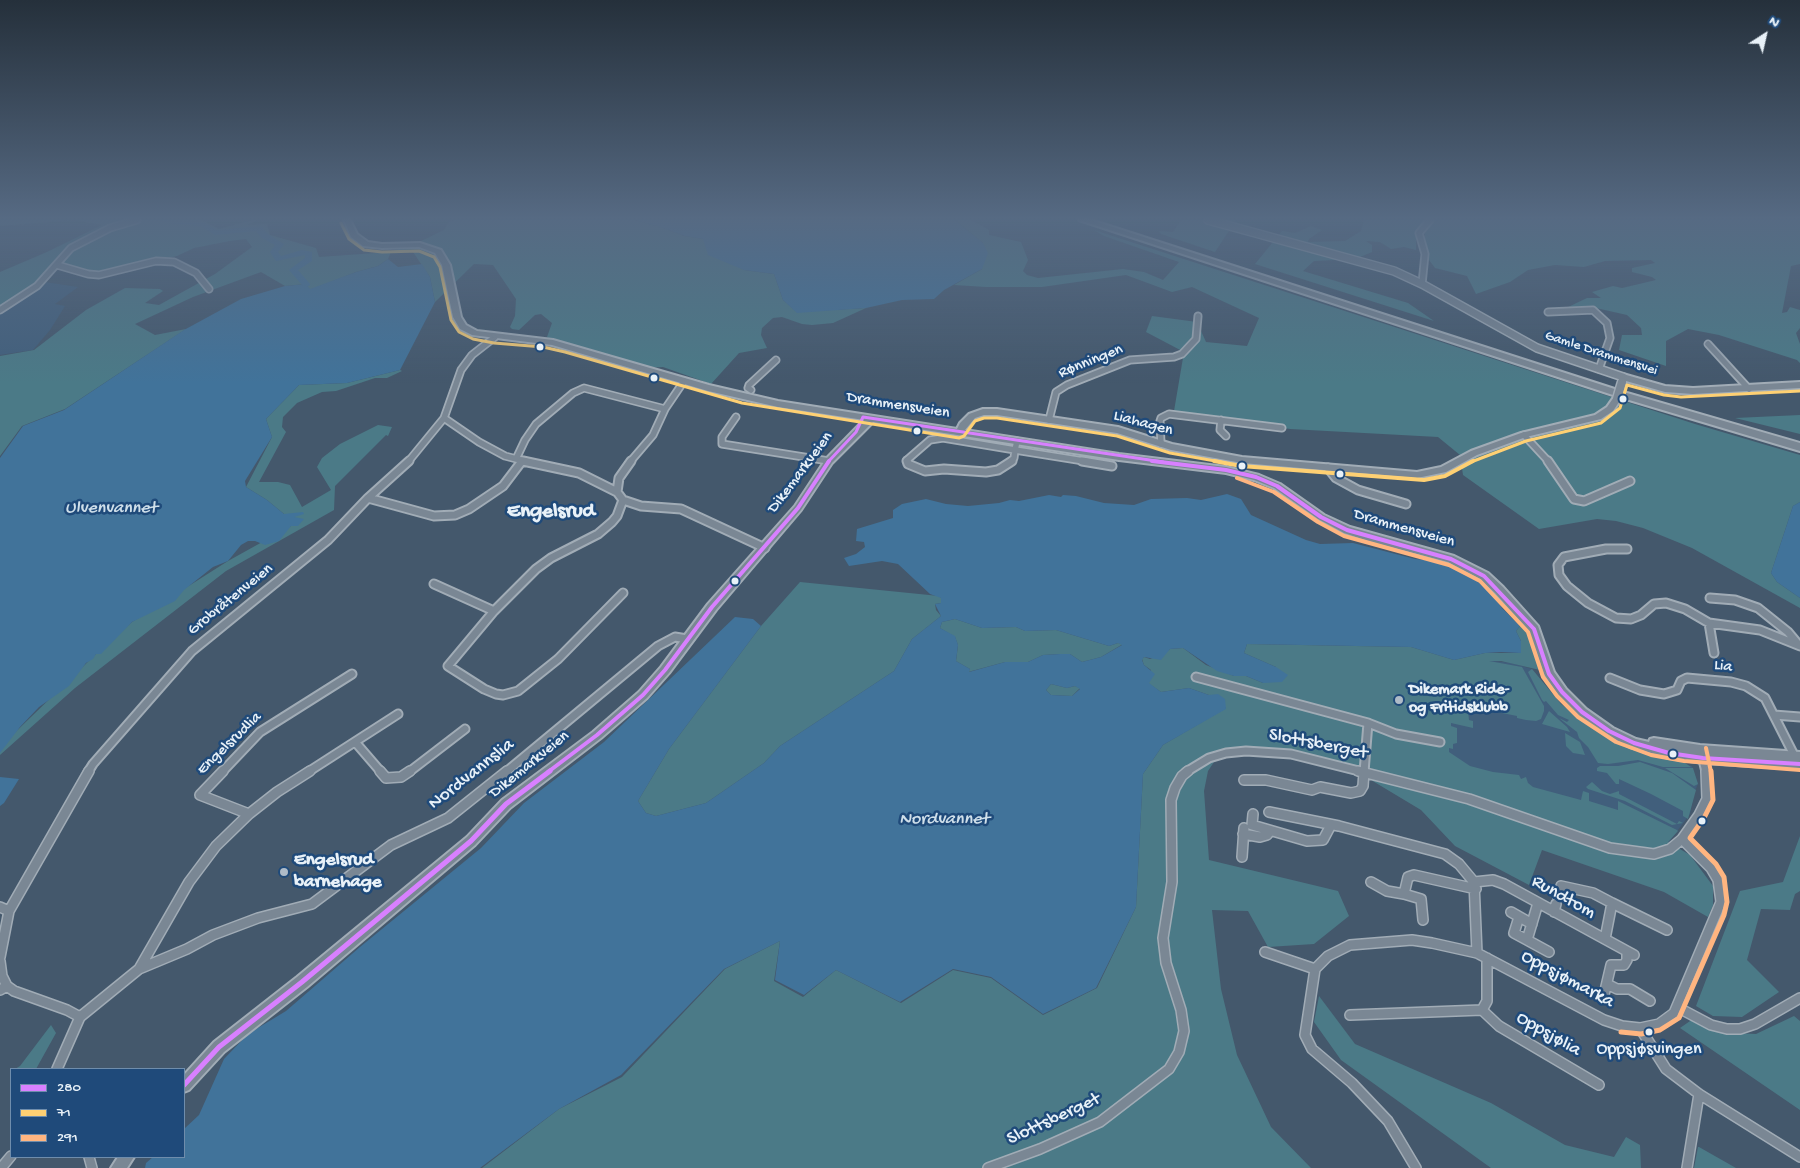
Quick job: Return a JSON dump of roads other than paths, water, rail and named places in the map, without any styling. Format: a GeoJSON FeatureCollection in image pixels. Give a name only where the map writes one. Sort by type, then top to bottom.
{"type":"FeatureCollection","features":[{"type":"Feature","properties":{"kind":"highway"},"geometry":{"type":"LineString","coordinates":[[1251,275],[1670,410],[1800,447]]}},
{"type":"Feature","properties":{"kind":"highway"},"geometry":{"type":"LineString","coordinates":[[1270,275],[1689,409],[1800,440]]}},
{"type":"Feature","properties":{"kind":"main road","name":"Drammensveien"},"geometry":{"type":"LineString","coordinates":[[448,275],[460,323],[475,333],[495,337],[534,339],[560,344],[684,381],[757,400],[960,432],[1016,446],[1247,474],[1277,486],[1321,517],[1347,530],[1451,559],[1492,582],[1521,614],[1537,636],[1554,682],[1570,701],[1601,725],[1634,743],[1669,753],[1798,760]]}},
{"type":"Feature","properties":{"kind":"main road","name":"Liahagen"},"geometry":{"type":"LineString","coordinates":[[960,432],[968,419],[983,412],[1005,413],[1127,432],[1161,444],[1242,460],[1406,475],[1430,474],[1443,470],[1489,447],[1524,435],[1598,417],[1610,409],[1617,399],[1622,379]]}},
{"type":"Feature","properties":{"kind":"main road","name":"Gamle Drammensvei"},"geometry":{"type":"LineString","coordinates":[[1622,379],[1681,391],[1800,385]]}},
{"type":"Feature","properties":{"kind":"main road","name":"Dikemarkveien"},"geometry":{"type":"LineString","coordinates":[[185,1083],[219,1047],[302,982],[465,846],[506,804],[622,714],[653,684],[687,639],[798,508],[828,462],[867,418]]}},
{"type":"Feature","properties":{"kind":"main road"},"geometry":{"type":"LineString","coordinates":[[118,1168],[126,1158]]}},
{"type":"Feature","properties":{"kind":"street"},"geometry":{"type":"LineString","coordinates":[[0,310],[37,286],[48,275]]}},
{"type":"Feature","properties":{"kind":"street"},"geometry":{"type":"LineString","coordinates":[[197,275],[209,289]]}},
{"type":"Feature","properties":{"kind":"street","name":"Gamle Drammensvei"},"geometry":{"type":"LineString","coordinates":[[1400,275],[1422,284],[1538,348],[1622,379]]}},
{"type":"Feature","properties":{"kind":"street"},"geometry":{"type":"LineString","coordinates":[[1422,284],[1424,275]]}},
{"type":"Feature","properties":{"kind":"street"},"geometry":{"type":"LineString","coordinates":[[1548,312],[1588,309],[1597,312],[1602,317],[1610,331],[1600,370]]}},
{"type":"Feature","properties":{"kind":"street","name":"Rønningen"},"geometry":{"type":"LineString","coordinates":[[1049,420],[1056,392],[1067,385],[1130,360],[1182,354],[1196,339],[1198,316]]}},
{"type":"Feature","properties":{"kind":"street","name":"Grobråtenveien"},"geometry":{"type":"LineString","coordinates":[[80,1017],[67,1010],[3,988],[0,959],[9,911],[70,807],[84,778],[147,700],[192,651],[328,540],[368,498],[415,456],[444,418],[461,370],[472,355],[495,337]]}},
{"type":"Feature","properties":{"kind":"street"},"geometry":{"type":"LineString","coordinates":[[1708,344],[1748,389]]}},
{"type":"Feature","properties":{"kind":"street"},"geometry":{"type":"LineString","coordinates":[[751,390],[748,388],[749,385],[776,360]]}},
{"type":"Feature","properties":{"kind":"street"},"geometry":{"type":"LineString","coordinates":[[617,492],[619,478],[624,468],[653,435],[665,409],[684,381]]}},
{"type":"Feature","properties":{"kind":"street"},"geometry":{"type":"LineString","coordinates":[[368,498],[434,516],[455,515],[469,509],[503,486],[519,460],[525,440],[536,424],[573,393],[584,388],[665,409]]}},
{"type":"Feature","properties":{"kind":"street"},"geometry":{"type":"LineString","coordinates":[[1161,444],[1161,418],[1166,414],[1172,413],[1282,428]]}},
{"type":"Feature","properties":{"kind":"street"},"geometry":{"type":"LineString","coordinates":[[444,418],[494,451],[519,460],[579,474],[617,492],[623,500],[641,506],[681,509],[764,548]]}},
{"type":"Feature","properties":{"kind":"street"},"geometry":{"type":"LineString","coordinates":[[736,418],[722,437],[722,444],[828,462]]}},
{"type":"Feature","properties":{"kind":"street"},"geometry":{"type":"LineString","coordinates":[[1221,420],[1220,430],[1226,436]]}},
{"type":"Feature","properties":{"kind":"street"},"geometry":{"type":"LineString","coordinates":[[1524,435],[1552,466],[1574,499],[1579,501],[1590,499],[1630,481]]}},
{"type":"Feature","properties":{"kind":"street"},"geometry":{"type":"LineString","coordinates":[[1016,446],[1014,458],[1006,467],[986,472],[944,469],[926,471],[908,464],[907,460],[930,440],[937,438],[1016,446],[1112,466]]}},
{"type":"Feature","properties":{"kind":"street"},"geometry":{"type":"LineString","coordinates":[[1328,468],[1336,478],[1358,490],[1406,504]]}},
{"type":"Feature","properties":{"kind":"street"},"geometry":{"type":"LineString","coordinates":[[623,500],[617,516],[598,534],[551,558],[536,569],[494,611],[448,666],[484,689],[503,695],[518,691],[558,659],[623,593]]}},
{"type":"Feature","properties":{"kind":"street"},"geometry":{"type":"LineString","coordinates":[[1627,549],[1598,550],[1564,557],[1558,565],[1559,575],[1567,586],[1588,603],[1616,618],[1624,620],[1636,617],[1660,602],[1674,604],[1709,623],[1760,630],[1800,646]]}},
{"type":"Feature","properties":{"kind":"street"},"geometry":{"type":"LineString","coordinates":[[434,584],[494,611]]}},
{"type":"Feature","properties":{"kind":"street"},"geometry":{"type":"LineString","coordinates":[[1710,598],[1735,600],[1758,608],[1788,632],[1800,646]]}},
{"type":"Feature","properties":{"kind":"street"},"geometry":{"type":"LineString","coordinates":[[1709,623],[1714,653]]}},
{"type":"Feature","properties":{"kind":"street","name":"Nordvannslia"},"geometry":{"type":"LineString","coordinates":[[80,1017],[139,969],[187,949],[214,935],[258,918],[312,904],[390,845],[448,818],[658,646],[675,637],[687,639]]}},
{"type":"Feature","properties":{"kind":"street","name":"Engelsrudlia"},"geometry":{"type":"LineString","coordinates":[[248,814],[200,795],[260,732],[352,674]]}},
{"type":"Feature","properties":{"kind":"street"},"geometry":{"type":"LineString","coordinates":[[1196,677],[1368,723],[1396,734],[1440,742]]}},
{"type":"Feature","properties":{"kind":"street","name":"Lia"},"geometry":{"type":"LineString","coordinates":[[1610,678],[1640,690],[1664,694],[1677,690],[1680,681],[1687,678],[1731,682],[1746,686],[1764,698],[1798,760]]}},
{"type":"Feature","properties":{"kind":"street"},"geometry":{"type":"LineString","coordinates":[[139,969],[189,882],[216,846],[248,814],[298,778],[356,743],[398,714]]}},
{"type":"Feature","properties":{"kind":"street"},"geometry":{"type":"LineString","coordinates":[[1774,715],[1800,717]]}},
{"type":"Feature","properties":{"kind":"street"},"geometry":{"type":"LineString","coordinates":[[1244,780],[1266,780],[1312,790],[1320,787],[1351,793],[1360,791],[1363,786],[1368,723]]}},
{"type":"Feature","properties":{"kind":"street"},"geometry":{"type":"LineString","coordinates":[[356,743],[386,778],[393,778],[401,776],[418,766],[465,729]]}},
{"type":"Feature","properties":{"kind":"street","name":"Slottsberget"},"geometry":{"type":"LineString","coordinates":[[988,1168],[1003,1165],[1100,1122],[1169,1069],[1178,1052],[1184,1032],[1182,1010],[1166,963],[1163,938],[1172,882],[1171,800],[1182,776],[1192,767],[1208,758],[1226,752],[1246,750],[1291,754],[1469,799],[1586,840],[1631,852],[1654,854],[1670,849],[1682,839],[1699,815],[1707,798],[1701,754]]}},
{"type":"Feature","properties":{"kind":"street"},"geometry":{"type":"LineString","coordinates":[[1270,812],[1331,825],[1445,854],[1459,864],[1475,885],[1477,953]]}},
{"type":"Feature","properties":{"kind":"street"},"geometry":{"type":"LineString","coordinates":[[1253,814],[1252,825],[1307,841],[1323,840],[1331,825]]}},
{"type":"Feature","properties":{"kind":"street"},"geometry":{"type":"LineString","coordinates":[[1242,857],[1243,831],[1260,837],[1267,835],[1270,831]]}},
{"type":"Feature","properties":{"kind":"street","name":"Oppsjømarka"},"geometry":{"type":"LineString","coordinates":[[1315,969],[1337,950],[1360,943],[1412,940],[1477,953],[1604,1020],[1622,1026],[1640,1028],[1659,1024],[1674,1014],[1710,931],[1720,902],[1718,880],[1710,868],[1682,839]]}},
{"type":"Feature","properties":{"kind":"street","name":"Rundtom"},"geometry":{"type":"LineString","coordinates":[[1404,894],[1408,877],[1414,875],[1475,885],[1493,880],[1538,903],[1556,904],[1605,940],[1631,953],[1624,965],[1611,965],[1607,984]]}},
{"type":"Feature","properties":{"kind":"street"},"geometry":{"type":"LineString","coordinates":[[1371,882],[1387,891],[1421,896],[1423,920]]}},
{"type":"Feature","properties":{"kind":"street"},"geometry":{"type":"LineString","coordinates":[[1556,904],[1561,886],[1593,893],[1667,930]]}},
{"type":"Feature","properties":{"kind":"street"},"geometry":{"type":"LineString","coordinates":[[1605,940],[1612,902]]}},
{"type":"Feature","properties":{"kind":"street"},"geometry":{"type":"LineString","coordinates":[[1527,940],[1538,903]]}},
{"type":"Feature","properties":{"kind":"street"},"geometry":{"type":"LineString","coordinates":[[0,907],[9,911]]}},
{"type":"Feature","properties":{"kind":"street"},"geometry":{"type":"LineString","coordinates":[[1511,912],[1532,924]]}},
{"type":"Feature","properties":{"kind":"street"},"geometry":{"type":"LineString","coordinates":[[1519,917],[1514,933],[1549,952]]}},
{"type":"Feature","properties":{"kind":"street"},"geometry":{"type":"LineString","coordinates":[[1265,952],[1315,969],[1305,1035],[1312,1049],[1352,1083],[1388,1121],[1416,1168]]}},
{"type":"Feature","properties":{"kind":"street"},"geometry":{"type":"LineString","coordinates":[[1350,1015],[1482,1010],[1487,1001],[1487,958]]}},
{"type":"Feature","properties":{"kind":"street"},"geometry":{"type":"LineString","coordinates":[[1604,999],[1607,984],[1617,989],[1630,990],[1650,1001]]}},
{"type":"Feature","properties":{"kind":"street"},"geometry":{"type":"LineString","coordinates":[[1677,1007],[1711,1025],[1727,1029],[1740,1029],[1755,1024],[1800,998]]}},
{"type":"Feature","properties":{"kind":"street","name":"Oppsjølia"},"geometry":{"type":"LineString","coordinates":[[1482,1010],[1499,1026],[1600,1085]]}},
{"type":"Feature","properties":{"kind":"street"},"geometry":{"type":"LineString","coordinates":[[57,1068],[80,1017]]}},
{"type":"Feature","properties":{"kind":"street"},"geometry":{"type":"LineString","coordinates":[[1640,1028],[1666,1069],[1699,1094],[1800,1157]]}},
{"type":"Feature","properties":{"kind":"street"},"geometry":{"type":"LineString","coordinates":[[1688,1168],[1699,1094]]}},
{"type":"Feature","properties":{"kind":"street"},"geometry":{"type":"LineString","coordinates":[[1,1168],[10,1157]]}},
{"type":"Feature","properties":{"kind":"water","name":"Ulvenvannet"},"geometry":{"type":"Polygon","coordinates":[[[349,275],[428,275],[435,302],[400,370],[347,383],[299,385],[266,419],[272,437],[245,481],[246,487],[267,500],[284,514],[303,512],[304,514],[294,517],[304,519],[298,526],[291,526],[279,541],[265,545],[255,541],[248,541],[241,545],[228,561],[213,567],[184,590],[175,601],[132,622],[101,654],[96,654],[93,659],[86,663],[69,686],[39,707],[20,727],[0,753],[0,458],[23,426],[64,410],[184,330],[241,299],[285,286],[306,284],[310,289],[349,275]]]}},
{"type":"Feature","properties":{"kind":"water"},"geometry":{"type":"Polygon","coordinates":[[[774,275],[972,275],[944,290],[934,299],[902,300],[866,308],[797,313],[783,300],[774,275]]]}},
{"type":"Feature","properties":{"kind":"water","name":"Nordvannet"},"geometry":{"type":"Polygon","coordinates":[[[1227,494],[1241,499],[1251,515],[1306,540],[1320,544],[1353,543],[1415,559],[1435,561],[1456,569],[1476,580],[1495,596],[1502,608],[1520,626],[1516,631],[1521,641],[1521,653],[1485,653],[1454,660],[1411,647],[1247,644],[1244,653],[1276,667],[1288,675],[1282,682],[1263,683],[1246,676],[1234,676],[1217,671],[1183,648],[1170,649],[1161,660],[1144,657],[1142,660],[1144,665],[1155,674],[1149,683],[1161,692],[1189,688],[1209,695],[1218,694],[1225,699],[1226,709],[1163,745],[1143,774],[1136,907],[1096,988],[1043,1014],[991,977],[953,969],[900,1002],[836,970],[804,995],[775,980],[780,941],[724,969],[621,1075],[559,1109],[480,1168],[145,1168],[146,1163],[152,1158],[185,1158],[185,1128],[199,1115],[224,1059],[248,1034],[286,1011],[360,947],[481,848],[524,803],[604,742],[735,617],[753,619],[761,626],[669,749],[638,801],[646,813],[656,816],[706,803],[764,763],[780,746],[894,671],[912,639],[941,616],[935,604],[941,603],[941,598],[930,594],[898,564],[882,561],[849,566],[844,558],[856,554],[865,547],[864,542],[856,541],[857,529],[893,518],[893,510],[902,504],[926,499],[946,504],[968,506],[1010,500],[1019,501],[1049,495],[1061,497],[1063,495],[1076,496],[1104,503],[1134,505],[1151,499],[1187,498],[1201,500],[1227,494]],[[955,619],[942,622],[940,628],[955,636],[958,645],[956,661],[970,669],[969,672],[1005,662],[1028,662],[1043,655],[1070,654],[1082,662],[1101,657],[1122,645],[1118,643],[1109,646],[1056,630],[1025,631],[1016,627],[982,628],[955,619]],[[1051,684],[1046,690],[1051,695],[1072,696],[1080,689],[1075,686],[1067,688],[1051,684]]]}},
{"type":"Feature","properties":{"kind":"water"},"geometry":{"type":"Polygon","coordinates":[[[1800,502],[1800,598],[1777,582],[1771,573],[1793,506],[1800,502]]]}},
{"type":"Feature","properties":{"kind":"water"},"geometry":{"type":"Polygon","coordinates":[[[0,777],[19,779],[4,803],[0,806],[0,777]]]}},
{"type":"Feature","properties":{"kind":"waterway"},"geometry":{"type":"LineString","coordinates":[[297,275],[306,284]]}},
{"type":"Feature","properties":{"kind":"place","name":"Dikemark Ride- og Fritidsklubb"},"geometry":{"type":"Point","coordinates":[1399,700]}},
{"type":"Feature","properties":{"kind":"place","name":"Engelsrud barnehage"},"geometry":{"type":"Point","coordinates":[284,872]}},
{"type":"Feature","properties":{"kind":"place","name":"Oppsjøsvingen"},"geometry":{"type":"Point","coordinates":[1649,1032]}},
{"type":"Feature","properties":{"kind":"district","name":"Engelsrud"},"geometry":{"type":"Point","coordinates":[551,513]}}]}
